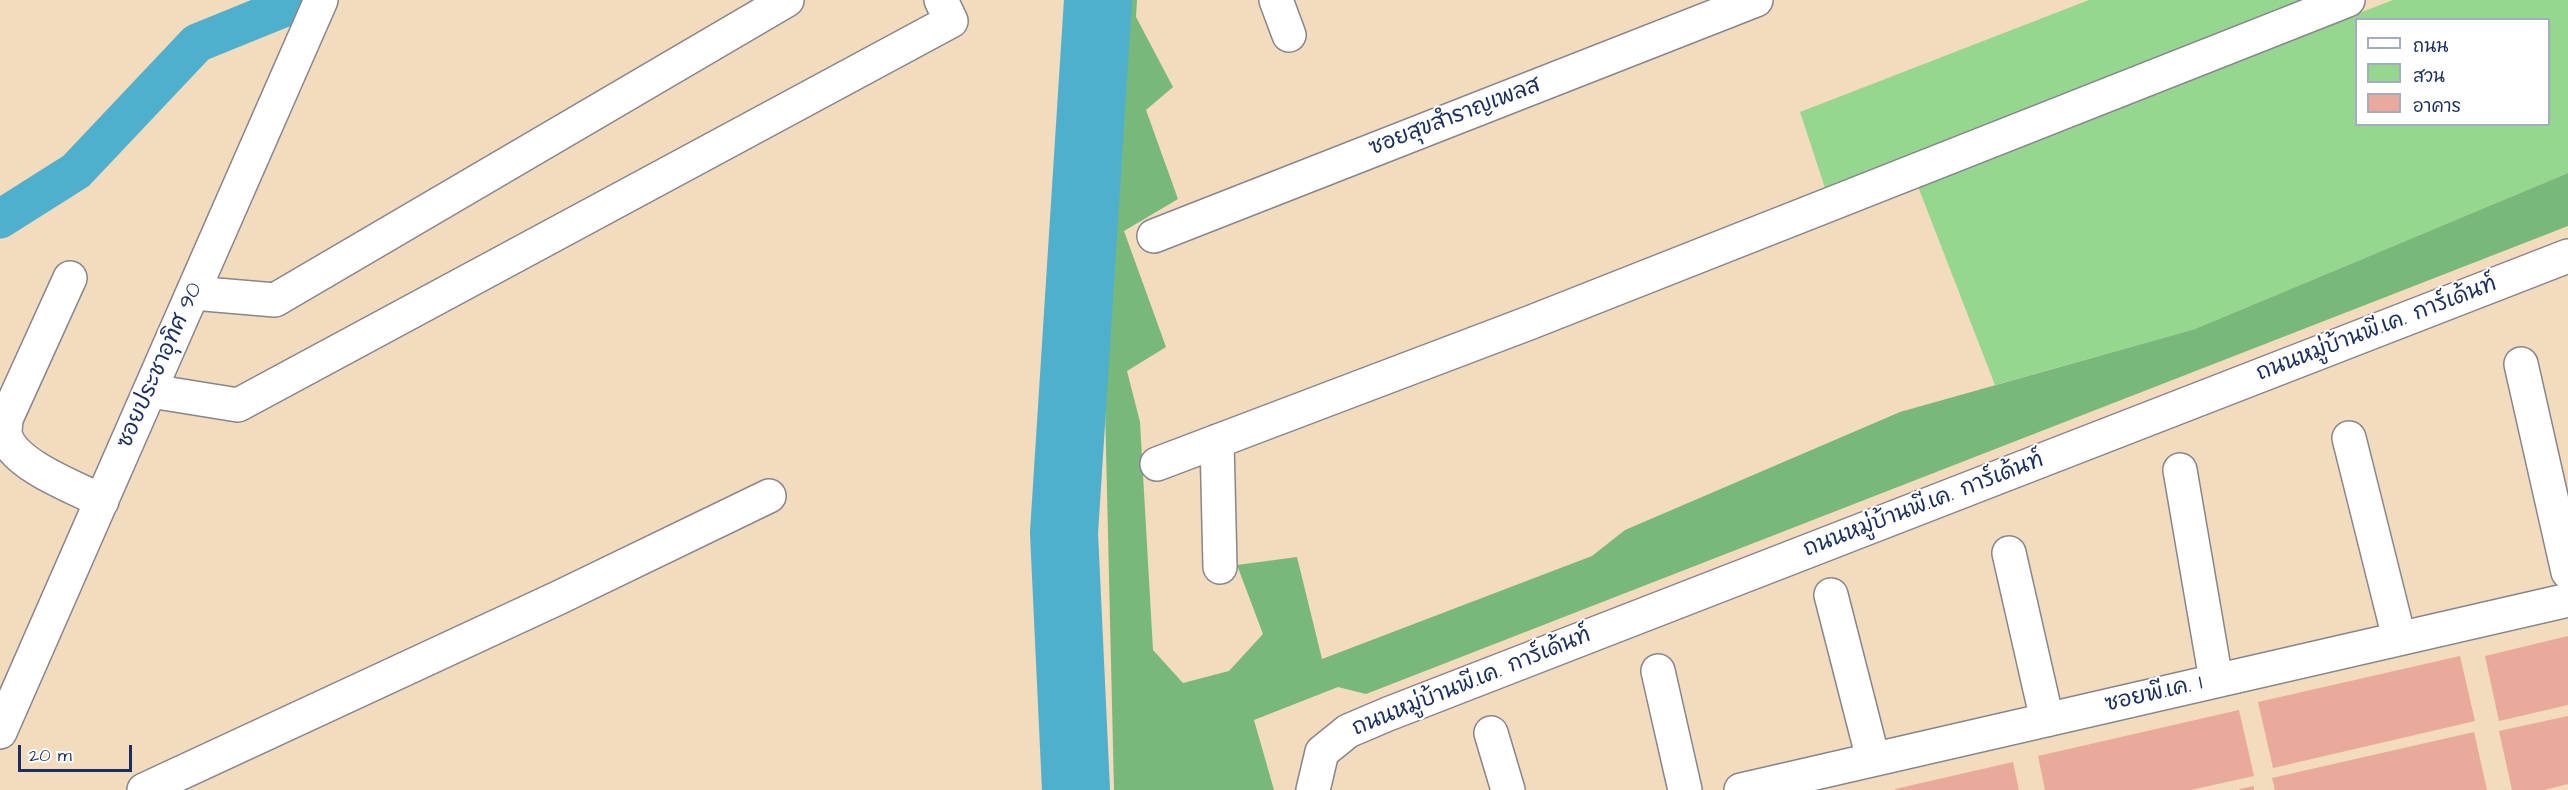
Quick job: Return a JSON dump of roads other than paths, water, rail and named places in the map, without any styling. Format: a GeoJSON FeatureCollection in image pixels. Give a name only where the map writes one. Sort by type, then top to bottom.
{"type":"FeatureCollection","features":[{"type":"Feature","properties":{"kind":"street","name":"ซอยประชาอุทิศ 90"},"geometry":{"type":"LineString","coordinates":[[0,732],[8,692],[102,501],[321,0]]}},
{"type":"Feature","properties":{"kind":"street"},"geometry":{"type":"LineString","coordinates":[[193,293],[275,300],[787,0]]}},
{"type":"Feature","properties":{"kind":"street"},"geometry":{"type":"LineString","coordinates":[[151,391],[238,405],[401,320],[951,21],[941,0]]}},
{"type":"Feature","properties":{"kind":"street"},"geometry":{"type":"LineString","coordinates":[[1276,0],[1288,35]]}},
{"type":"Feature","properties":{"kind":"street","name":"ซอยสุขสำราญเพลส"},"geometry":{"type":"LineString","coordinates":[[1154,236],[1756,0]]}},
{"type":"Feature","properties":{"kind":"street"},"geometry":{"type":"LineString","coordinates":[[1157,464],[1529,323],[2348,0]]}},
{"type":"Feature","properties":{"kind":"street","name":"ถนนหมู่บ้านพี.เค. การ์เด้นท์"},"geometry":{"type":"LineString","coordinates":[[1313,790],[1323,752],[1348,731],[2568,256]]}},
{"type":"Feature","properties":{"kind":"street"},"geometry":{"type":"LineString","coordinates":[[70,278],[6,419],[6,436],[15,452],[35,467],[102,501]]}},
{"type":"Feature","properties":{"kind":"street"},"geometry":{"type":"LineString","coordinates":[[2521,364],[2568,572]]}},
{"type":"Feature","properties":{"kind":"street"},"geometry":{"type":"LineString","coordinates":[[2349,438],[2399,638]]}},
{"type":"Feature","properties":{"kind":"street"},"geometry":{"type":"LineString","coordinates":[[1217,441],[1220,567]]}},
{"type":"Feature","properties":{"kind":"street"},"geometry":{"type":"LineString","coordinates":[[2180,470],[2216,680]]}},
{"type":"Feature","properties":{"kind":"street"},"geometry":{"type":"LineString","coordinates":[[144,790],[558,598],[769,496]]}},
{"type":"Feature","properties":{"kind":"street"},"geometry":{"type":"LineString","coordinates":[[2009,553],[2047,720]]}},
{"type":"Feature","properties":{"kind":"street"},"geometry":{"type":"LineString","coordinates":[[1831,596],[1874,759]]}},
{"type":"Feature","properties":{"kind":"street","name":"ซอยพี.เค. 1"},"geometry":{"type":"LineString","coordinates":[[1740,790],[2568,600]]}},
{"type":"Feature","properties":{"kind":"street"},"geometry":{"type":"LineString","coordinates":[[1658,671],[1685,790]]}},
{"type":"Feature","properties":{"kind":"street"},"geometry":{"type":"LineString","coordinates":[[1491,733],[1508,790]]}},
{"type":"Feature","properties":{"kind":"waterway"},"geometry":{"type":"LineString","coordinates":[[0,219],[76,171],[197,43],[303,0]]}},
{"type":"Feature","properties":{"kind":"waterway"},"geometry":{"type":"LineString","coordinates":[[1076,790],[1064,533],[1098,0]]}}]}
